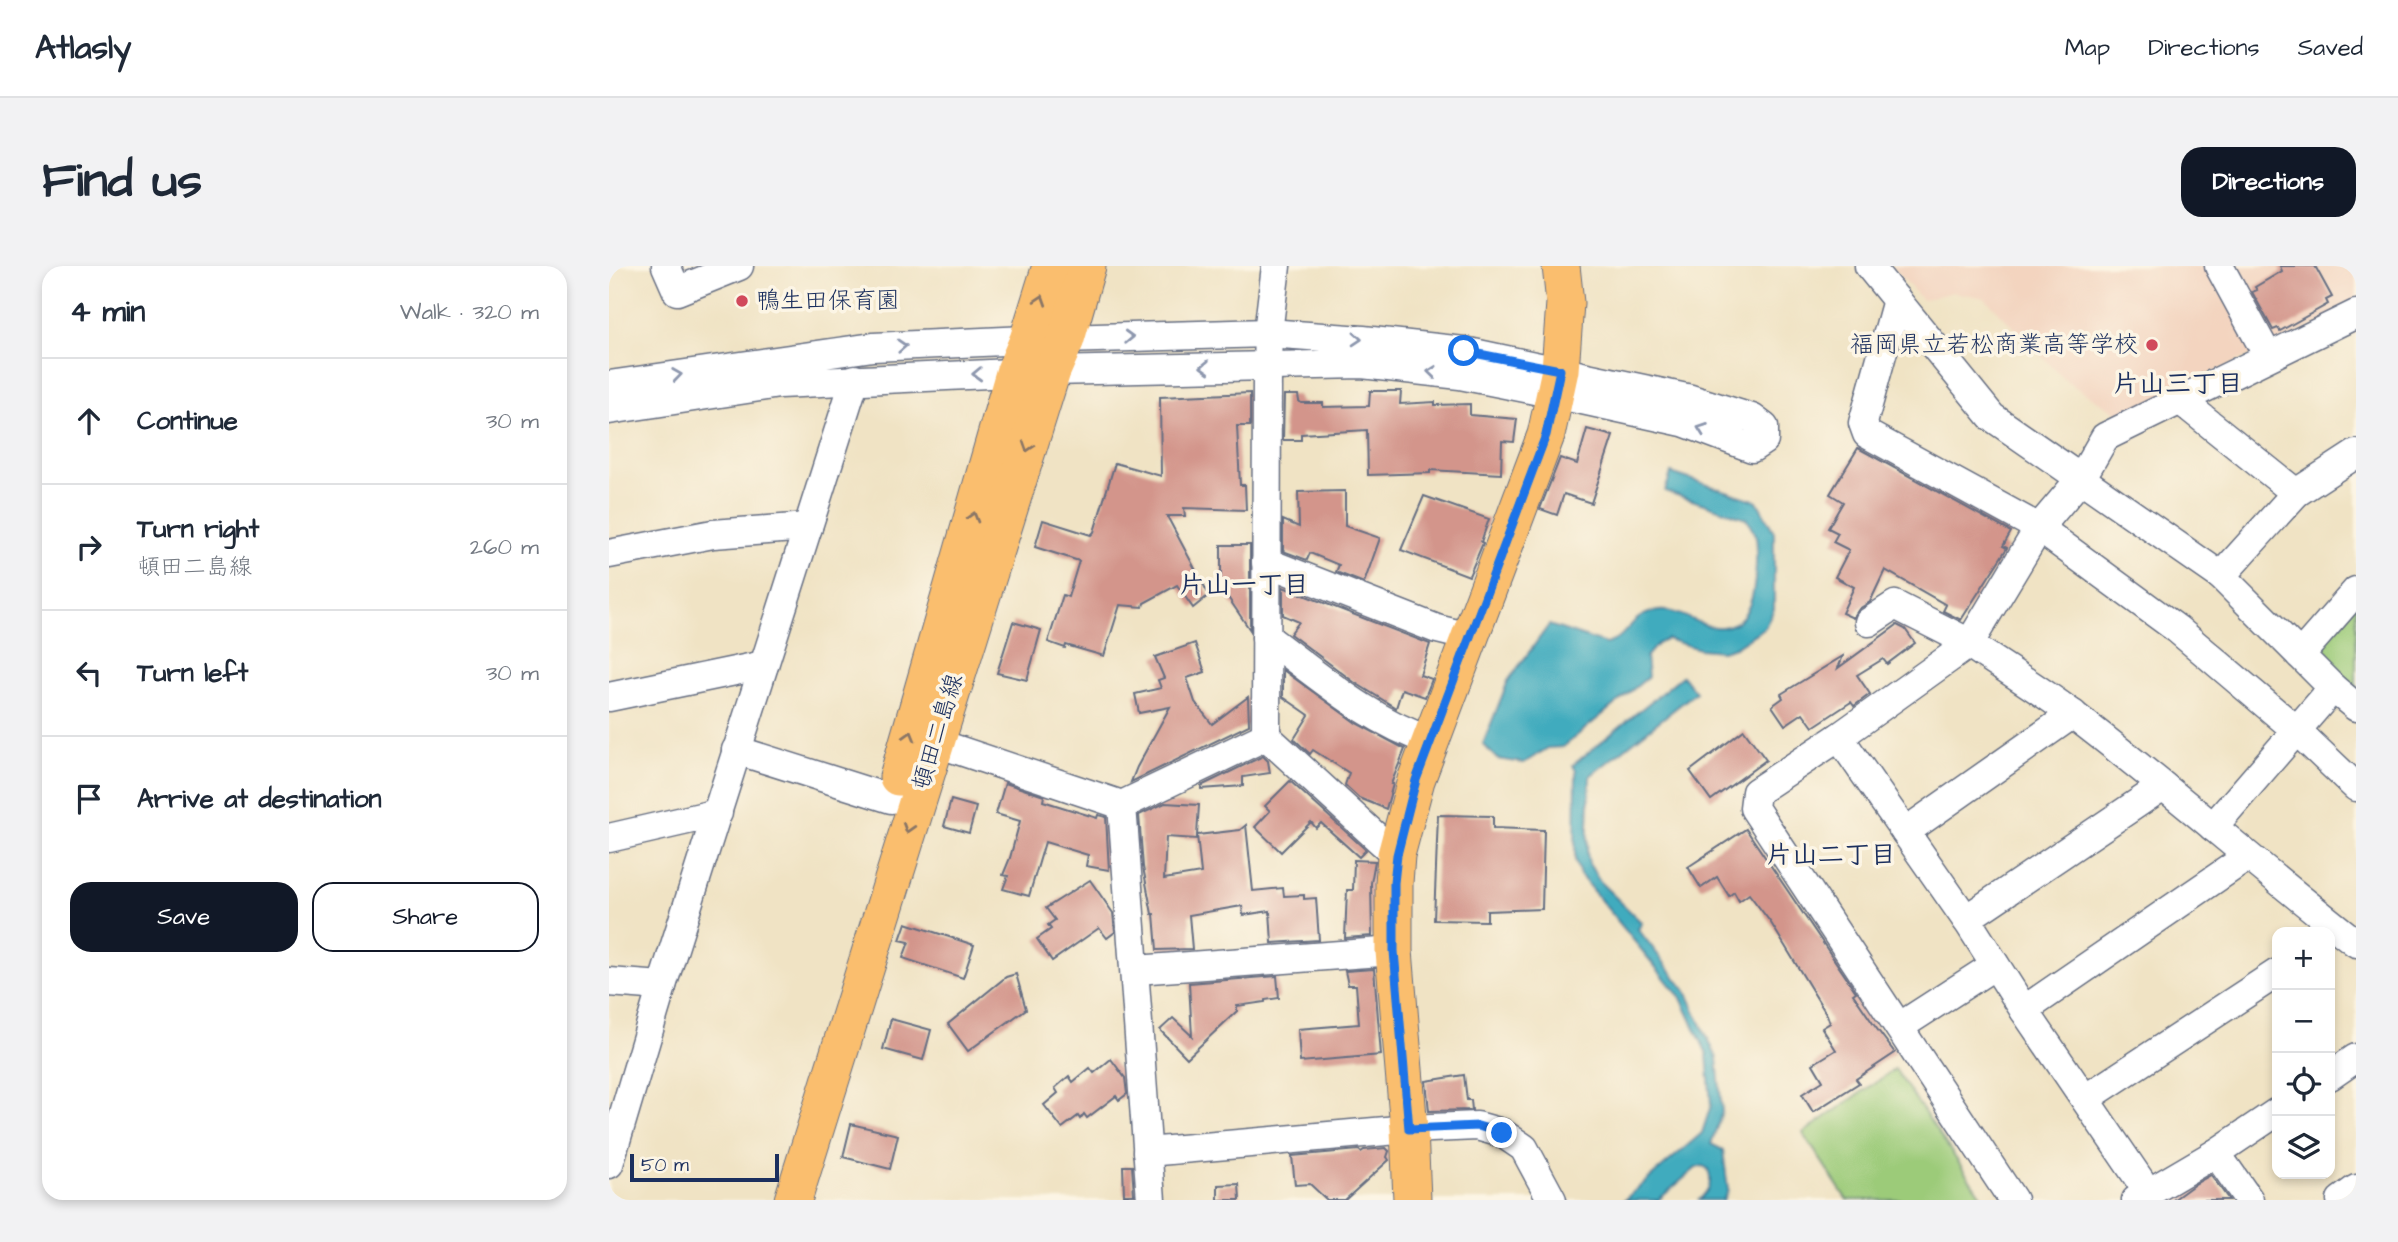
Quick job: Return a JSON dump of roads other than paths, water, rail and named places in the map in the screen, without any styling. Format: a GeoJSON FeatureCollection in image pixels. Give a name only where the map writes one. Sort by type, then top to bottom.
{"type":"FeatureCollection","features":[{"type":"Feature","properties":{"kind":"main road","name":"頓田二島線"},"geometry":{"type":"LineString","coordinates":[[769,1200],[891,799],[1014,373],[1028,340],[1051,266]]}},
{"type":"Feature","properties":{"kind":"main road","name":"頓田二島線"},"geometry":{"type":"LineString","coordinates":[[793,1200],[934,743],[1087,266]]}},
{"type":"Feature","properties":{"kind":"main road"},"geometry":{"type":"LineString","coordinates":[[1412,1200],[1409,1129],[1394,951],[1394,883],[1397,855],[1416,780],[1546,435],[1557,382],[1565,303],[1561,266]]}},
{"type":"Feature","properties":{"kind":"street"},"geometry":{"type":"LineString","coordinates":[[666,266],[677,291],[739,266]]}},
{"type":"Feature","properties":{"kind":"street"},"geometry":{"type":"LineString","coordinates":[[1276,266],[1268,333],[1266,736],[1397,855]]}},
{"type":"Feature","properties":{"kind":"street"},"geometry":{"type":"LineString","coordinates":[[1869,266],[1992,417],[2221,576],[2333,688],[2356,707]]}},
{"type":"Feature","properties":{"kind":"street"},"geometry":{"type":"LineString","coordinates":[[2219,266],[2268,356]]}},
{"type":"Feature","properties":{"kind":"street"},"geometry":{"type":"LineString","coordinates":[[1897,300],[1863,423],[1867,434],[2039,528],[2177,629],[2295,729],[2356,787]]}},
{"type":"Feature","properties":{"kind":"street"},"geometry":{"type":"LineString","coordinates":[[2013,1200],[1754,808],[1756,792],[1839,737],[1970,643],[2039,528],[2082,477],[2105,437],[2356,314]]}},
{"type":"Feature","properties":{"kind":"street"},"geometry":{"type":"LineString","coordinates":[[609,385],[873,347],[1028,340],[1059,355],[1268,366],[1362,364],[1557,382],[1691,398],[1752,418],[1764,427],[1764,440],[1752,448],[1683,422],[1557,382],[1464,351],[1268,333],[1059,355],[1014,373],[779,384],[609,411]]}},
{"type":"Feature","properties":{"kind":"street"},"geometry":{"type":"LineString","coordinates":[[609,1164],[617,1111],[662,986],[855,379]]}},
{"type":"Feature","properties":{"kind":"street"},"geometry":{"type":"LineString","coordinates":[[2180,400],[2296,493]]}},
{"type":"Feature","properties":{"kind":"street"},"geometry":{"type":"LineString","coordinates":[[2221,576],[2296,493],[2356,454]]}},
{"type":"Feature","properties":{"kind":"street"},"geometry":{"type":"LineString","coordinates":[[609,554],[713,534],[808,527]]}},
{"type":"Feature","properties":{"kind":"street"},"geometry":{"type":"LineString","coordinates":[[1266,562],[1437,629],[1470,637]]}},
{"type":"Feature","properties":{"kind":"street"},"geometry":{"type":"LineString","coordinates":[[2300,655],[2356,592]]}},
{"type":"Feature","properties":{"kind":"street"},"geometry":{"type":"LineString","coordinates":[[1870,622],[1895,605],[1970,643],[2073,714],[2213,827],[2342,938]]}},
{"type":"Feature","properties":{"kind":"street"},"geometry":{"type":"LineString","coordinates":[[1266,637],[1382,721],[1431,741]]}},
{"type":"Feature","properties":{"kind":"street"},"geometry":{"type":"LineString","coordinates":[[609,697],[764,665]]}},
{"type":"Feature","properties":{"kind":"street"},"geometry":{"type":"LineString","coordinates":[[2213,827],[2333,688]]}},
{"type":"Feature","properties":{"kind":"street"},"geometry":{"type":"LineString","coordinates":[[1905,832],[2073,714]]}},
{"type":"Feature","properties":{"kind":"street"},"geometry":{"type":"LineString","coordinates":[[934,743],[1122,805],[1266,736]]}},
{"type":"Feature","properties":{"kind":"street"},"geometry":{"type":"LineString","coordinates":[[1839,737],[1966,919],[2085,1100],[2142,1196],[2216,1153],[2272,1115]]}},
{"type":"Feature","properties":{"kind":"street"},"geometry":{"type":"LineString","coordinates":[[736,750],[891,799]]}},
{"type":"Feature","properties":{"kind":"street"},"geometry":{"type":"LineString","coordinates":[[1966,919],[2162,786]]}},
{"type":"Feature","properties":{"kind":"street"},"geometry":{"type":"LineString","coordinates":[[1122,805],[1151,1200]]}},
{"type":"Feature","properties":{"kind":"street"},"geometry":{"type":"LineString","coordinates":[[609,838],[718,813]]}},
{"type":"Feature","properties":{"kind":"street"},"geometry":{"type":"LineString","coordinates":[[2024,1010],[2247,857]]}},
{"type":"Feature","properties":{"kind":"street"},"geometry":{"type":"LineString","coordinates":[[1136,970],[1394,951]]}},
{"type":"Feature","properties":{"kind":"street"},"geometry":{"type":"LineString","coordinates":[[1899,1027],[1995,965]]}},
{"type":"Feature","properties":{"kind":"street"},"geometry":{"type":"LineString","coordinates":[[2085,1100],[2272,976]]}},
{"type":"Feature","properties":{"kind":"street"},"geometry":{"type":"LineString","coordinates":[[609,982],[662,986]]}},
{"type":"Feature","properties":{"kind":"street"},"geometry":{"type":"LineString","coordinates":[[2335,1073],[2356,1058]]}},
{"type":"Feature","properties":{"kind":"street"},"geometry":{"type":"LineString","coordinates":[[1147,1152],[1409,1129],[1478,1126],[1502,1133],[1524,1148],[1552,1200]]}},
{"type":"Feature","properties":{"kind":"street"},"geometry":{"type":"LineString","coordinates":[[2216,1153],[2249,1200]]}},
{"type":"Feature","properties":{"kind":"street"},"geometry":{"type":"LineString","coordinates":[[2341,1200],[2356,1189]]}},
{"type":"Feature","properties":{"kind":"water"},"geometry":{"type":"Polygon","coordinates":[[[1671,473],[1757,501],[1774,532],[1774,609],[1765,627],[1735,647],[1722,651],[1699,649],[1667,639],[1657,644],[1646,657],[1648,677],[1563,747],[1548,748],[1524,763],[1497,759],[1483,744],[1508,681],[1549,625],[1606,644],[1620,637],[1635,621],[1649,613],[1674,612],[1715,627],[1727,626],[1744,616],[1754,586],[1757,544],[1753,530],[1746,518],[1665,491],[1671,473]]]}},
{"type":"Feature","properties":{"kind":"water"},"geometry":{"type":"Polygon","coordinates":[[[1682,676],[1696,692],[1590,776],[1587,853],[1589,864],[1602,884],[1642,923],[1638,929],[1686,991],[1717,1058],[1722,1112],[1711,1144],[1723,1150],[1728,1190],[1723,1200],[1699,1200],[1710,1182],[1708,1169],[1703,1166],[1696,1168],[1658,1200],[1624,1200],[1702,1133],[1711,1105],[1707,1054],[1681,998],[1580,875],[1575,860],[1576,771],[1573,765],[1682,676]]]}},
{"type":"Feature","properties":{"kind":"place","name":"鴨生田保育園"},"geometry":{"type":"Point","coordinates":[742,301]}},
{"type":"Feature","properties":{"kind":"place","name":"福岡県立若松商業高等学校"},"geometry":{"type":"Point","coordinates":[2152,345]}},
{"type":"Feature","properties":{"kind":"district","name":"片山三丁目"},"geometry":{"type":"Point","coordinates":[2178,384]}},
{"type":"Feature","properties":{"kind":"district","name":"片山一丁目"},"geometry":{"type":"Point","coordinates":[1244,585]}},
{"type":"Feature","properties":{"kind":"district","name":"片山二丁目"},"geometry":{"type":"Point","coordinates":[1831,855]}}]}
